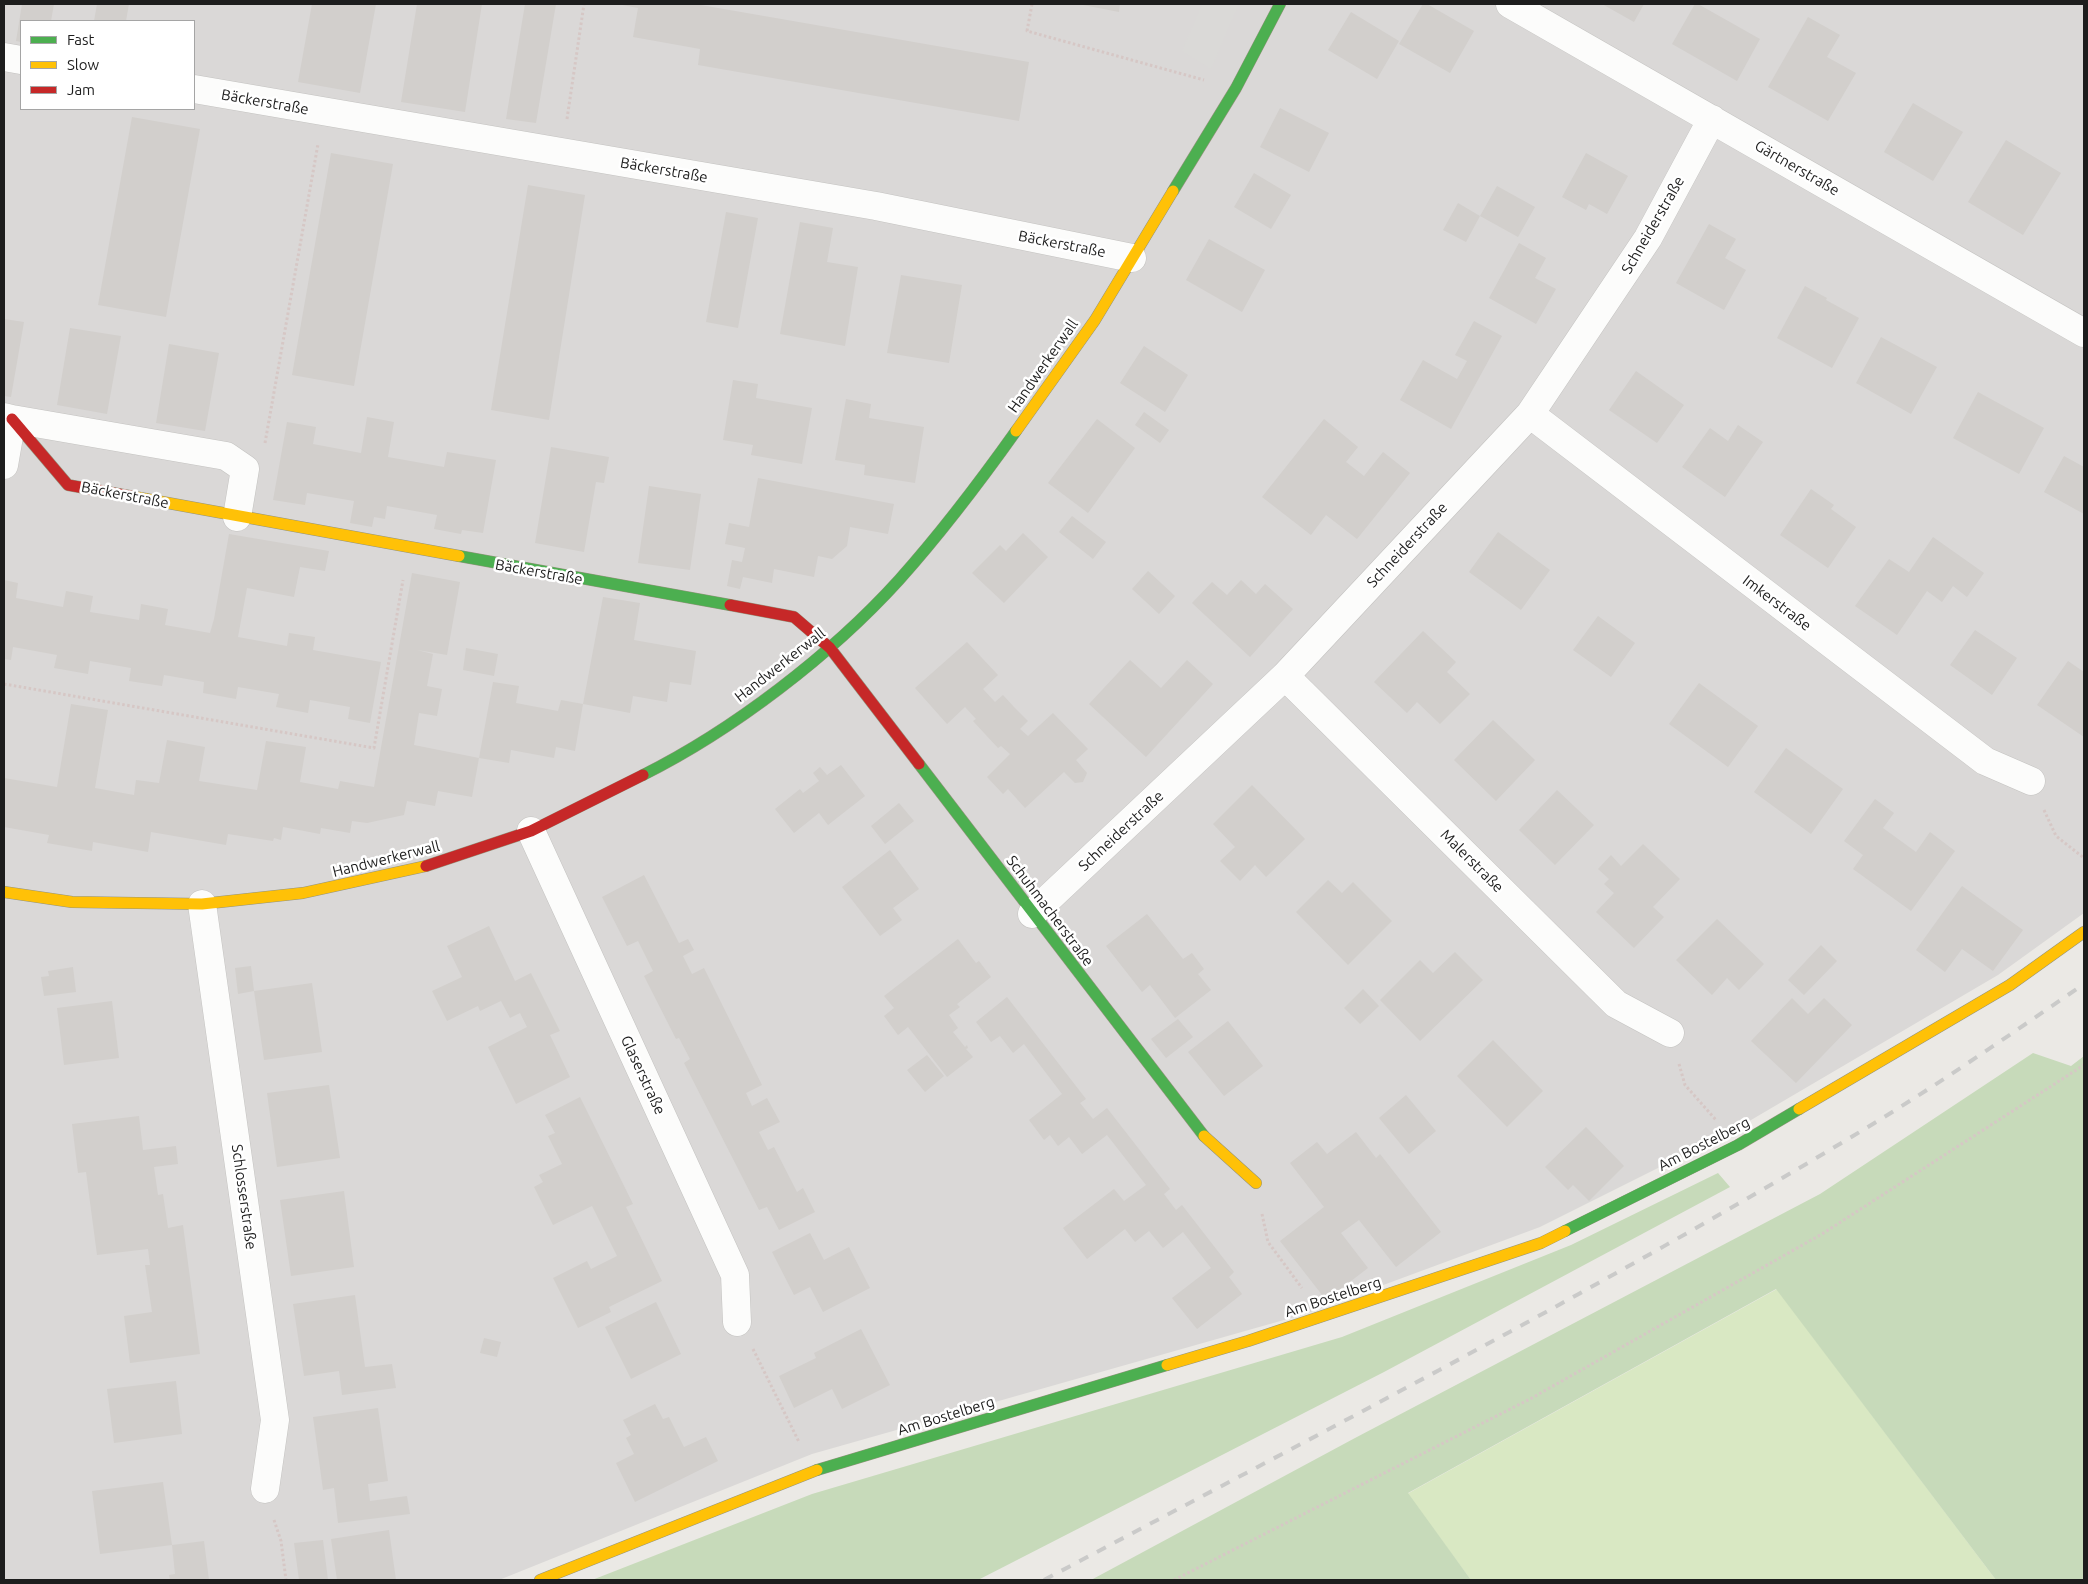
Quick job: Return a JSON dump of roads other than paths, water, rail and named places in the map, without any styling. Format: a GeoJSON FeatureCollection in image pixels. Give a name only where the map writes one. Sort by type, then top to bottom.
{"type":"FeatureCollection","features":[{"type":"Feature","properties":{"kind":"street","name":"Handwerkerwall"},"geometry":{"type":"LineString","coordinates":[[4,892],[72,902],[202,904],[303,893],[421,868],[531,831],[675,759],[748,710],[830,648],[898,581],[968,498],[1095,320],[1236,88],[1280,4]]}},
{"type":"Feature","properties":{"kind":"street","name":"Gärtnerstraße"},"geometry":{"type":"LineString","coordinates":[[1510,4],[2084,333]]}},
{"type":"Feature","properties":{"kind":"street"},"geometry":{"type":"LineString","coordinates":[[4,57],[20,60]]}},
{"type":"Feature","properties":{"kind":"street","name":"Bäckerstraße"},"geometry":{"type":"LineString","coordinates":[[195,90],[876,206],[1132,258]]}},
{"type":"Feature","properties":{"kind":"street","name":"Schneiderstraße"},"geometry":{"type":"LineString","coordinates":[[1032,914],[1285,676],[1530,414],[1648,238],[1712,119]]}},
{"type":"Feature","properties":{"kind":"street","name":"Imkerstraße"},"geometry":{"type":"LineString","coordinates":[[1530,414],[1985,761],[2031,782]]}},
{"type":"Feature","properties":{"kind":"street"},"geometry":{"type":"LineString","coordinates":[[4,465],[8,418],[226,456],[245,469],[237,516]]}},
{"type":"Feature","properties":{"kind":"street","name":"Bäckerstraße"},"geometry":{"type":"LineString","coordinates":[[8,418],[68,485],[794,617],[830,648]]}},
{"type":"Feature","properties":{"kind":"street","name":"Schuhmacherstraße"},"geometry":{"type":"LineString","coordinates":[[830,648],[1206,1139],[1256,1183]]}},
{"type":"Feature","properties":{"kind":"street","name":"Malerstraße"},"geometry":{"type":"LineString","coordinates":[[1285,676],[1616,1004],[1670,1033]]}},
{"type":"Feature","properties":{"kind":"street","name":"Glaserstraße"},"geometry":{"type":"LineString","coordinates":[[531,831],[735,1275],[737,1322]]}},
{"type":"Feature","properties":{"kind":"street","name":"Schlosserstraße"},"geometry":{"type":"LineString","coordinates":[[202,904],[275,1420],[265,1489]]}},
{"type":"Feature","properties":{"kind":"street","name":"Am Bostelberg"},"geometry":{"type":"LineString","coordinates":[[540,1580],[814,1471],[1248,1341],[1541,1243],[1738,1145],[1957,1018],[2010,985],[2084,932]]}},
{"type":"Feature","properties":{"kind":"railway"},"geometry":{"type":"LineString","coordinates":[[1044,1580],[1451,1364],[1754,1195],[1912,1100],[2084,984]]}}]}
